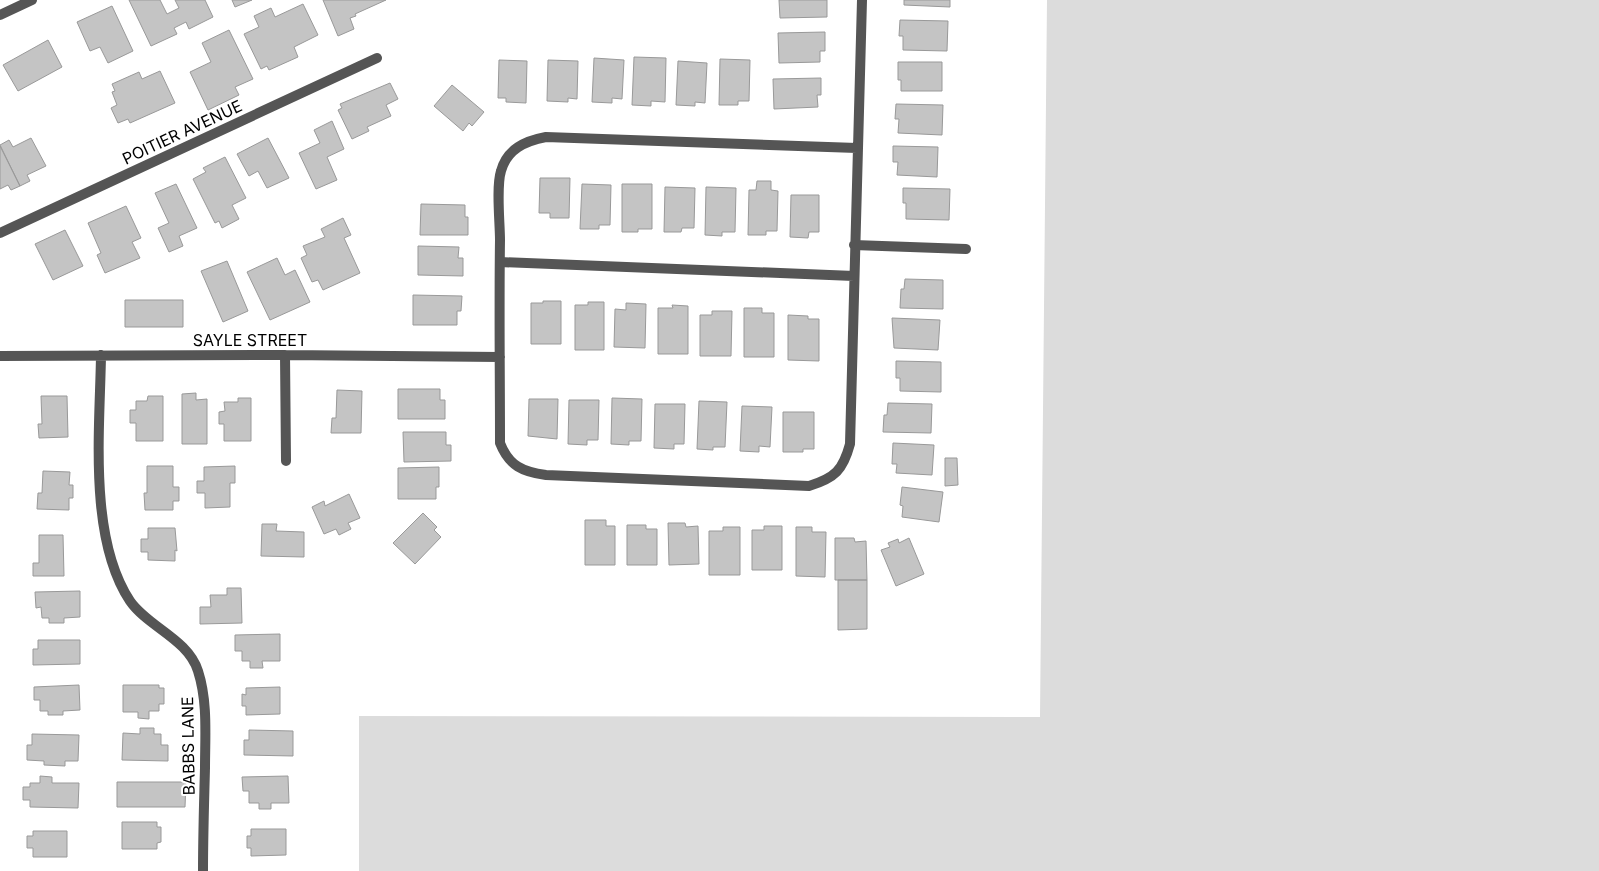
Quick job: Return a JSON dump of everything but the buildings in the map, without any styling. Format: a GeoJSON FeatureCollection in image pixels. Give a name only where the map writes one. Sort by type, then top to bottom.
{"type":"FeatureCollection","features":[{"type":"Feature","properties":{"kind":"street"},"geometry":{"type":"LineString","coordinates":[[0,15],[32,0]]}},
{"type":"Feature","properties":{"kind":"street"},"geometry":{"type":"LineString","coordinates":[[857,148],[546,137],[527,141],[515,148],[506,158],[500,172],[500,443],[505,456],[513,465],[527,473],[809,486],[825,481],[837,472],[846,460],[850,444],[862,0]]}},
{"type":"Feature","properties":{"kind":"street","name":"POITIER AVENUE"},"geometry":{"type":"LineString","coordinates":[[0,233],[377,58]]}},
{"type":"Feature","properties":{"kind":"street"},"geometry":{"type":"LineString","coordinates":[[854,245],[966,249]]}},
{"type":"Feature","properties":{"kind":"street"},"geometry":{"type":"LineString","coordinates":[[500,262],[854,276]]}},
{"type":"Feature","properties":{"kind":"street","name":"BABBS LANE"},"geometry":{"type":"LineString","coordinates":[[101,355],[99,485],[105,534],[118,579],[130,601],[147,620],[187,653],[197,668],[204,691],[206,728],[203,871]]}},
{"type":"Feature","properties":{"kind":"street"},"geometry":{"type":"LineString","coordinates":[[285,355],[286,461]]}},
{"type":"Feature","properties":{"kind":"street","name":"SAYLE STREET"},"geometry":{"type":"LineString","coordinates":[[0,356],[285,355],[500,357]]}},
{"type":"Feature","properties":{"kind":"shaded area"},"geometry":{"type":"Polygon","coordinates":[[[1047,0],[1599,0],[1599,871],[359,871],[359,716],[1040,717],[1047,0]]]}}]}
